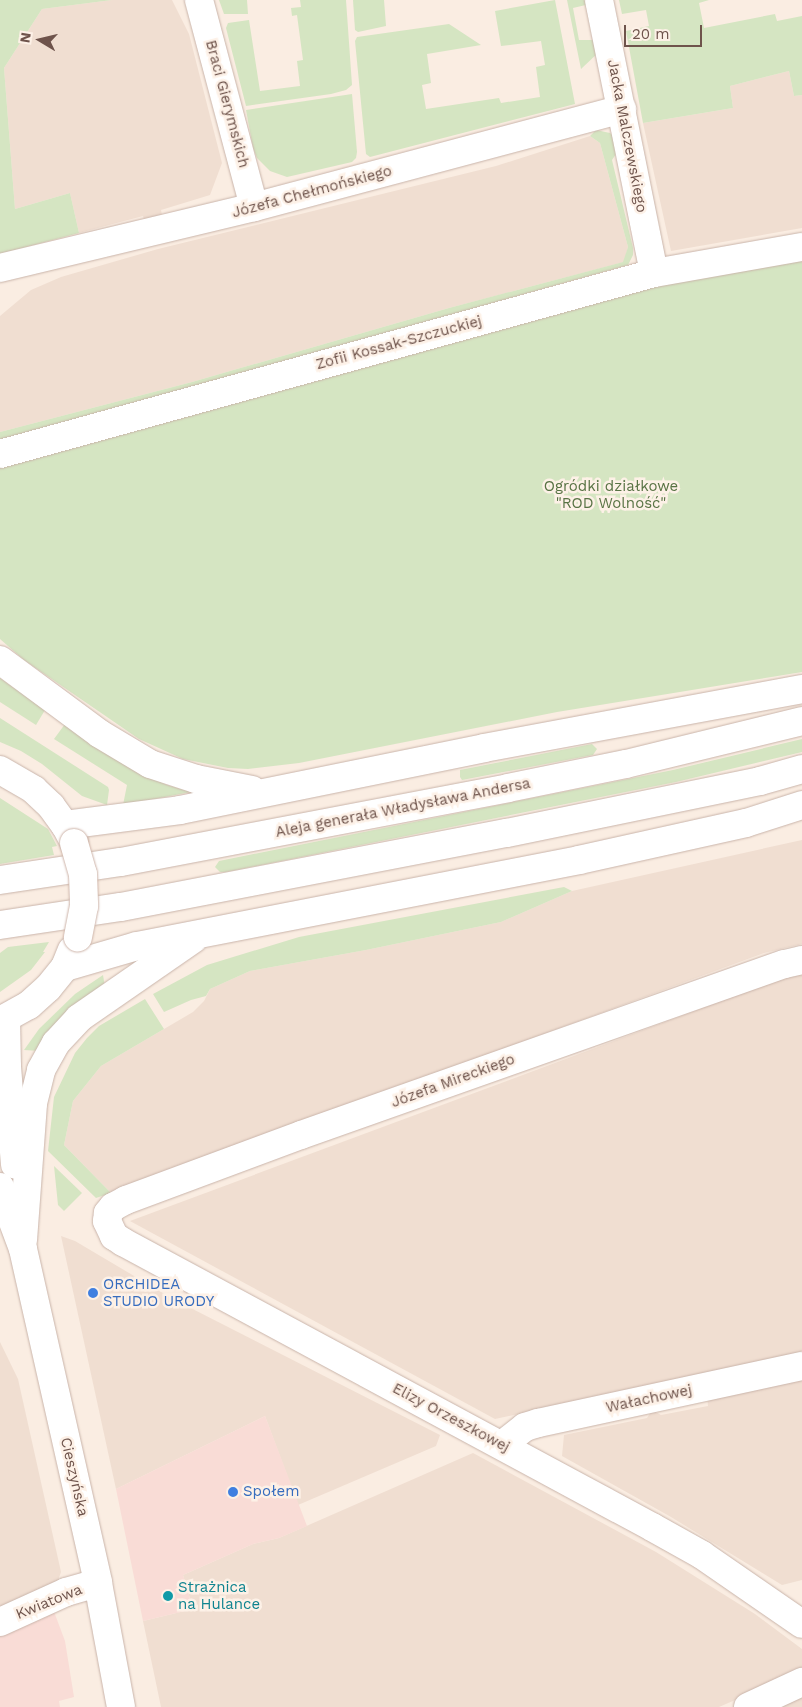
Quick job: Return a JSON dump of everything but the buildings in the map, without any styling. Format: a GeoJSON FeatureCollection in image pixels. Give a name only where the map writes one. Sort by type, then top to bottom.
{"type":"FeatureCollection","features":[{"type":"Feature","properties":{"kind":"main road","name":"Braci Gierymskich"},"geometry":{"type":"LineString","coordinates":[[199,0],[254,207]]}},
{"type":"Feature","properties":{"kind":"main road","name":"Jacka Malczewskiego"},"geometry":{"type":"LineString","coordinates":[[599,0],[654,273]]}},
{"type":"Feature","properties":{"kind":"main road","name":"Józefa Chełmońskiego"},"geometry":{"type":"LineString","coordinates":[[0,268],[254,207],[622,109]]}},
{"type":"Feature","properties":{"kind":"main road","name":"Zofii Kossak-Szczuckiej"},"geometry":{"type":"LineString","coordinates":[[0,454],[654,273],[802,247]]}},
{"type":"Feature","properties":{"kind":"main road"},"geometry":{"type":"LineString","coordinates":[[0,660],[100,734],[150,764],[196,779],[266,793]]}},
{"type":"Feature","properties":{"kind":"main road"},"geometry":{"type":"LineString","coordinates":[[70,834],[484,748],[802,689]]}},
{"type":"Feature","properties":{"kind":"main road","name":"Aleja generała Władysława Andersa"},"geometry":{"type":"LineString","coordinates":[[0,880],[121,862],[508,788],[626,764],[802,721]]}},
{"type":"Feature","properties":{"kind":"main road"},"geometry":{"type":"LineString","coordinates":[[0,925],[121,907],[507,833],[760,781],[802,769]]}},
{"type":"Feature","properties":{"kind":"main road"},"geometry":{"type":"LineString","coordinates":[[0,770],[34,790],[51,806],[70,834],[83,874],[84,906],[78,937],[65,967],[48,988],[29,1005],[3,1020]]}},
{"type":"Feature","properties":{"kind":"main road"},"geometry":{"type":"LineString","coordinates":[[65,967],[137,946],[579,860],[746,822],[802,806]]}},
{"type":"Feature","properties":{"kind":"main road"},"geometry":{"type":"LineString","coordinates":[[22,1249],[33,1103],[41,1070],[56,1043],[79,1018],[200,934]]}},
{"type":"Feature","properties":{"kind":"main road","name":"Józefa Mireckiego"},"geometry":{"type":"LineString","coordinates":[[108,1213],[113,1206],[126,1200],[301,1134],[784,964],[802,960]]}},
{"type":"Feature","properties":{"kind":"main road","name":"Cieszyńska"},"geometry":{"type":"LineString","coordinates":[[3,1020],[22,1249]]}},
{"type":"Feature","properties":{"kind":"main road","name":"Cieszyńska"},"geometry":{"type":"LineString","coordinates":[[0,1187],[22,1249],[98,1583],[121,1707]]}},
{"type":"Feature","properties":{"kind":"main road","name":"Elizy Orzeszkowej"},"geometry":{"type":"LineString","coordinates":[[108,1213],[109,1229],[114,1236],[123,1242],[502,1445],[702,1555],[802,1624]]}},
{"type":"Feature","properties":{"kind":"main road"},"geometry":{"type":"LineString","coordinates":[[0,1214],[22,1249]]}},
{"type":"Feature","properties":{"kind":"main road","name":"Wałachowej"},"geometry":{"type":"LineString","coordinates":[[502,1445],[519,1431],[538,1423],[802,1366]]}},
{"type":"Feature","properties":{"kind":"main road","name":"Kwiatowa"},"geometry":{"type":"LineString","coordinates":[[0,1622],[66,1592],[98,1583]]}},
{"type":"Feature","properties":{"kind":"main road"},"geometry":{"type":"LineString","coordinates":[[748,1707],[802,1682]]}},
{"type":"Feature","properties":{"kind":"shaded area"},"geometry":{"type":"Polygon","coordinates":[[[112,0],[172,0],[189,34],[222,163],[210,195],[161,210],[162,215],[144,220],[143,216],[79,233],[70,193],[15,209],[4,68],[42,9],[112,0]]]}},
{"type":"Feature","properties":{"kind":"shaded area"},"geometry":{"type":"Polygon","coordinates":[[[789,71],[794,96],[802,95],[802,228],[671,251],[643,123],[733,108],[730,86],[789,71]]]}},
{"type":"Feature","properties":{"kind":"shaded area"},"geometry":{"type":"Polygon","coordinates":[[[590,136],[600,143],[628,247],[624,262],[449,308],[192,382],[0,432],[0,316],[31,290],[61,277],[158,249],[496,166],[590,136]]]}},
{"type":"Feature","properties":{"kind":"shaded area"},"geometry":{"type":"Polygon","coordinates":[[[802,840],[802,944],[764,953],[111,1193],[64,1145],[73,1101],[101,1066],[193,1012],[204,1001],[210,989],[250,971],[366,950],[501,922],[572,891],[802,840]]]}},
{"type":"Feature","properties":{"kind":"shaded area"},"geometry":{"type":"Polygon","coordinates":[[[802,971],[802,1354],[495,1419],[130,1221],[802,971]]]}},
{"type":"Feature","properties":{"kind":"shaded area"},"geometry":{"type":"Polygon","coordinates":[[[61,1236],[75,1241],[173,1299],[440,1435],[436,1446],[298,1505],[265,1416],[116,1489],[61,1236]]]}},
{"type":"Feature","properties":{"kind":"shaded area"},"geometry":{"type":"Polygon","coordinates":[[[0,1342],[18,1379],[61,1572],[56,1586],[0,1609],[0,1342]]]}},
{"type":"Feature","properties":{"kind":"shaded area"},"geometry":{"type":"Polygon","coordinates":[[[802,1377],[802,1580],[782,1585],[671,1517],[562,1456],[564,1435],[647,1418],[652,1410],[661,1415],[708,1406],[707,1396],[802,1377]]]}},
{"type":"Feature","properties":{"kind":"shaded area"},"geometry":{"type":"Polygon","coordinates":[[[265,1416],[307,1526],[279,1538],[253,1544],[183,1575],[193,1609],[143,1621],[116,1489],[265,1416]]]}},
{"type":"Feature","properties":{"kind":"shaded area"},"geometry":{"type":"Polygon","coordinates":[[[473,1453],[656,1552],[755,1614],[802,1649],[802,1671],[719,1707],[161,1707],[143,1621],[193,1609],[183,1575],[253,1544],[279,1538],[473,1453]]]}},
{"type":"Feature","properties":{"kind":"shaded area"},"geometry":{"type":"Polygon","coordinates":[[[53,1609],[65,1641],[74,1697],[59,1701],[60,1707],[0,1707],[0,1633],[53,1609]]]}},
{"type":"Feature","properties":{"kind":"shaded area"},"geometry":{"type":"Polygon","coordinates":[[[802,1695],[802,1707],[775,1707],[802,1695]]]}},
{"type":"Feature","properties":{"kind":"green space"},"geometry":{"type":"Polygon","coordinates":[[[0,0],[112,0],[42,9],[4,68],[15,209],[70,193],[79,233],[0,254],[0,0]]]}},
{"type":"Feature","properties":{"kind":"green space"},"geometry":{"type":"Polygon","coordinates":[[[219,0],[247,0],[248,14],[224,14],[219,0]]]}},
{"type":"Feature","properties":{"kind":"green space"},"geometry":{"type":"Polygon","coordinates":[[[300,0],[346,0],[352,85],[346,90],[331,94],[246,106],[226,28],[228,23],[249,20],[260,91],[300,86],[297,61],[303,60],[297,15],[292,16],[291,8],[301,7],[300,0]]]}},
{"type":"Feature","properties":{"kind":"green space"},"geometry":{"type":"Polygon","coordinates":[[[353,0],[384,0],[386,26],[358,32],[355,30],[353,0]]]}},
{"type":"Feature","properties":{"kind":"green space"},"geometry":{"type":"Polygon","coordinates":[[[555,0],[575,104],[370,157],[366,154],[355,41],[357,37],[449,24],[481,45],[427,54],[431,83],[422,85],[426,109],[499,98],[501,103],[540,97],[536,67],[545,65],[541,41],[501,46],[495,11],[555,0]]]}},
{"type":"Feature","properties":{"kind":"green space"},"geometry":{"type":"Polygon","coordinates":[[[567,0],[589,0],[590,4],[573,8],[579,40],[595,40],[599,52],[581,69],[567,0]]]}},
{"type":"Feature","properties":{"kind":"green space"},"geometry":{"type":"Polygon","coordinates":[[[619,0],[709,0],[699,3],[704,28],[775,14],[777,21],[802,16],[802,95],[794,96],[789,71],[730,86],[733,108],[643,123],[626,31],[649,26],[646,10],[622,14],[619,0]]]}},
{"type":"Feature","properties":{"kind":"green space"},"geometry":{"type":"Polygon","coordinates":[[[352,94],[357,152],[356,158],[352,162],[287,177],[270,171],[257,158],[253,148],[246,110],[352,94]]]}},
{"type":"Feature","properties":{"kind":"green space"},"geometry":{"type":"Polygon","coordinates":[[[596,130],[610,133],[617,139],[620,148],[612,160],[633,248],[633,255],[628,265],[0,442],[0,432],[192,382],[449,308],[623,262],[628,247],[600,143],[590,136],[596,130]]]}},
{"type":"Feature","properties":{"kind":"green space","name":"Ogródki działkowe \"ROD Wolność\""},"geometry":{"type":"Polygon","coordinates":[[[802,254],[802,672],[557,712],[299,763],[248,769],[228,768],[183,759],[139,739],[24,660],[0,639],[0,462],[655,282],[802,254]]]}},
{"type":"Feature","properties":{"kind":"green space"},"geometry":{"type":"Polygon","coordinates":[[[0,678],[45,710],[36,725],[0,702],[0,678]]]}},
{"type":"Feature","properties":{"kind":"green space"},"geometry":{"type":"Polygon","coordinates":[[[0,718],[108,787],[107,805],[82,796],[42,764],[21,751],[0,742],[0,718]]]}},
{"type":"Feature","properties":{"kind":"green space"},"geometry":{"type":"Polygon","coordinates":[[[65,724],[135,769],[167,785],[191,792],[123,805],[127,785],[54,739],[65,724]]]}},
{"type":"Feature","properties":{"kind":"green space"},"geometry":{"type":"Polygon","coordinates":[[[802,739],[802,752],[676,782],[226,872],[220,872],[215,867],[219,861],[673,770],[802,739]]]}},
{"type":"Feature","properties":{"kind":"green space"},"geometry":{"type":"Polygon","coordinates":[[[592,744],[597,749],[593,755],[462,780],[460,777],[460,770],[592,744]]]}},
{"type":"Feature","properties":{"kind":"green space"},"geometry":{"type":"Polygon","coordinates":[[[0,798],[48,829],[57,846],[52,847],[54,855],[0,864],[0,798]]]}},
{"type":"Feature","properties":{"kind":"green space"},"geometry":{"type":"Polygon","coordinates":[[[564,887],[572,891],[501,922],[366,950],[250,971],[210,989],[206,996],[191,1000],[164,1012],[153,994],[207,965],[299,937],[564,887]]]}},
{"type":"Feature","properties":{"kind":"green space"},"geometry":{"type":"Polygon","coordinates":[[[49,942],[43,952],[45,952],[31,970],[0,992],[0,953],[8,947],[49,942]]]}},
{"type":"Feature","properties":{"kind":"green space"},"geometry":{"type":"Polygon","coordinates":[[[103,975],[105,987],[40,1051],[24,1050],[39,1029],[75,994],[103,975]]]}},
{"type":"Feature","properties":{"kind":"green space"},"geometry":{"type":"Polygon","coordinates":[[[145,999],[164,1029],[101,1066],[73,1101],[64,1145],[111,1193],[96,1198],[48,1151],[54,1097],[75,1053],[87,1038],[99,1026],[145,999]]]}},
{"type":"Feature","properties":{"kind":"green space"},"geometry":{"type":"Polygon","coordinates":[[[54,1166],[82,1193],[64,1211],[58,1205],[54,1166]]]}},
{"type":"Feature","properties":{"kind":"place","name":"ORCHIDEA STUDIO URODY"},"geometry":{"type":"Point","coordinates":[93,1293]}},
{"type":"Feature","properties":{"kind":"place","name":"Społem"},"geometry":{"type":"Point","coordinates":[233,1492]}},
{"type":"Feature","properties":{"kind":"place","name":"Strażnica na Hulance"},"geometry":{"type":"Point","coordinates":[168,1596]}}]}
